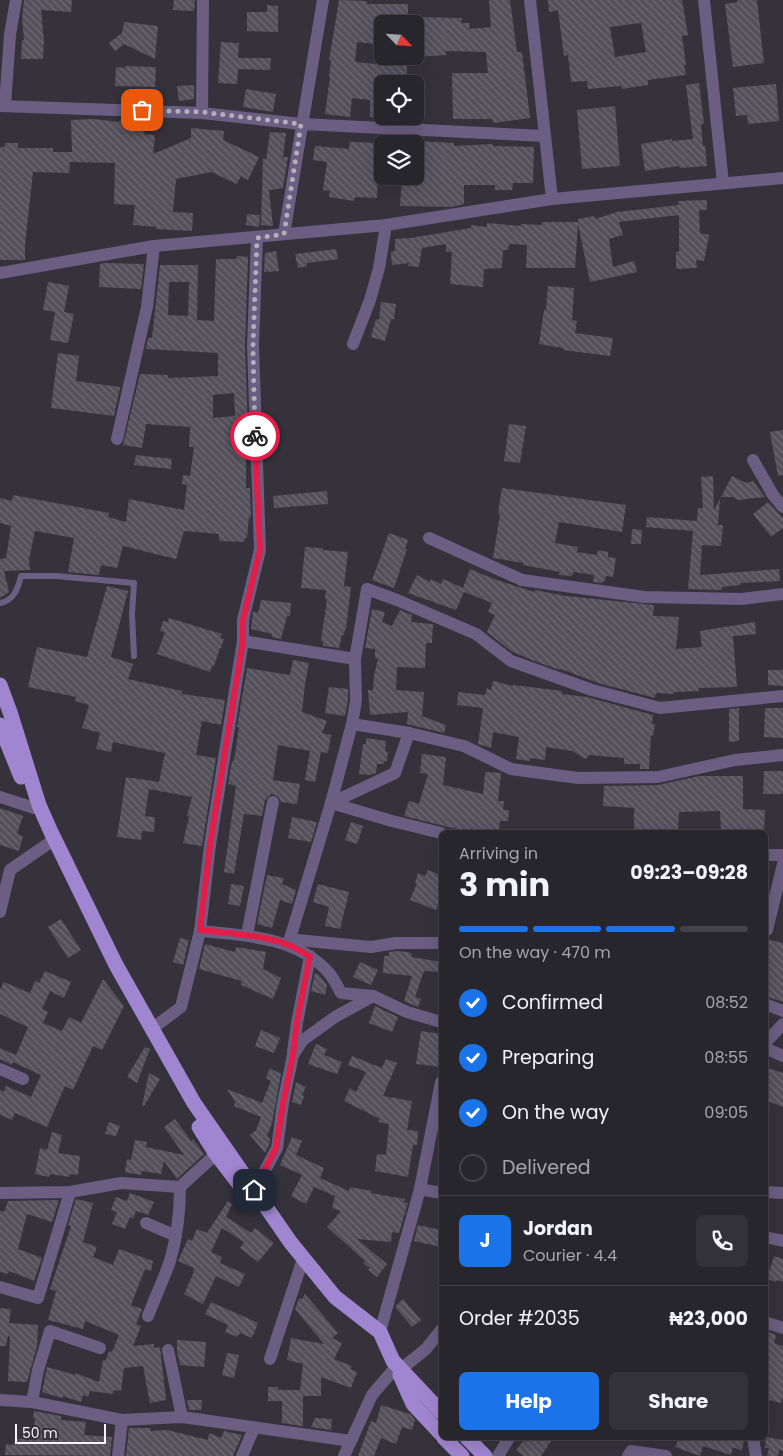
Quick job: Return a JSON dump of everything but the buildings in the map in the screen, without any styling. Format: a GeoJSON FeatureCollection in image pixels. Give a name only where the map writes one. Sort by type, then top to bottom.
{"type":"FeatureCollection","features":[{"type":"Feature","properties":{"kind":"main road"},"geometry":{"type":"LineString","coordinates":[[0,685],[39,805],[81,896],[116,966],[194,1103],[291,1243],[335,1296],[380,1332],[413,1404],[439,1432]]}},
{"type":"Feature","properties":{"kind":"main road"},"geometry":{"type":"LineString","coordinates":[[1,728],[50,843],[51,850],[92,935],[149,1042],[216,1154],[329,1300],[369,1336],[398,1369],[439,1410]]}},
{"type":"Feature","properties":{"kind":"main road"},"geometry":{"type":"LineString","coordinates":[[446,1440],[462,1456]]}},
{"type":"Feature","properties":{"kind":"main road"},"geometry":{"type":"LineString","coordinates":[[469,1440],[485,1456]]}},
{"type":"Feature","properties":{"kind":"street"},"geometry":{"type":"LineString","coordinates":[[16,0],[2,106],[202,112],[301,124],[545,136]]}},
{"type":"Feature","properties":{"kind":"street"},"geometry":{"type":"LineString","coordinates":[[202,112],[203,0]]}},
{"type":"Feature","properties":{"kind":"street"},"geometry":{"type":"LineString","coordinates":[[284,234],[323,0]]}},
{"type":"Feature","properties":{"kind":"street"},"geometry":{"type":"LineString","coordinates":[[530,0],[552,199]]}},
{"type":"Feature","properties":{"kind":"street"},"geometry":{"type":"LineString","coordinates":[[704,0],[722,184]]}},
{"type":"Feature","properties":{"kind":"street"},"geometry":{"type":"LineString","coordinates":[[0,273],[154,246],[386,225],[552,199],[783,178]]}},
{"type":"Feature","properties":{"kind":"street"},"geometry":{"type":"LineString","coordinates":[[353,344],[375,284],[386,225]]}},
{"type":"Feature","properties":{"kind":"street"},"geometry":{"type":"LineString","coordinates":[[153,1028],[181,1007],[200,930],[210,845],[243,641],[243,620],[260,550],[253,346],[257,238]]}},
{"type":"Feature","properties":{"kind":"street"},"geometry":{"type":"LineString","coordinates":[[117,439],[147,307],[154,246]]}},
{"type":"Feature","properties":{"kind":"street"},"geometry":{"type":"LineString","coordinates":[[753,460],[773,495],[783,507]]}},
{"type":"Feature","properties":{"kind":"street"},"geometry":{"type":"LineString","coordinates":[[429,538],[522,580],[644,597],[742,599],[783,594]]}},
{"type":"Feature","properties":{"kind":"street"},"geometry":{"type":"LineString","coordinates":[[288,945],[331,803],[352,724],[356,701],[355,659],[367,589],[476,634],[511,661],[592,690],[660,708],[783,696]]}},
{"type":"Feature","properties":{"kind":"street"},"geometry":{"type":"LineString","coordinates":[[243,641],[355,659]]}},
{"type":"Feature","properties":{"kind":"street"},"geometry":{"type":"LineString","coordinates":[[352,724],[409,733],[464,746],[511,769],[578,778],[658,777],[735,760],[783,755]]}},
{"type":"Feature","properties":{"kind":"street"},"geometry":{"type":"LineString","coordinates":[[331,803],[395,772],[409,733]]}},
{"type":"Feature","properties":{"kind":"street"},"geometry":{"type":"LineString","coordinates":[[0,797],[34,808]]}},
{"type":"Feature","properties":{"kind":"street"},"geometry":{"type":"LineString","coordinates":[[247,935],[273,802]]}},
{"type":"Feature","properties":{"kind":"street"},"geometry":{"type":"LineString","coordinates":[[331,803],[439,833]]}},
{"type":"Feature","properties":{"kind":"street"},"geometry":{"type":"LineString","coordinates":[[0,912],[10,870],[50,843]]}},
{"type":"Feature","properties":{"kind":"street"},"geometry":{"type":"LineString","coordinates":[[768,855],[783,855]]}},
{"type":"Feature","properties":{"kind":"street"},"geometry":{"type":"LineString","coordinates":[[768,926],[783,864]]}},
{"type":"Feature","properties":{"kind":"street"},"geometry":{"type":"LineString","coordinates":[[200,930],[247,935],[288,945],[310,956],[330,973],[341,993],[373,996],[407,1012],[439,1021]]}},
{"type":"Feature","properties":{"kind":"street"},"geometry":{"type":"LineString","coordinates":[[288,945],[298,940],[371,947],[396,943],[439,943]]}},
{"type":"Feature","properties":{"kind":"street"},"geometry":{"type":"LineString","coordinates":[[254,1190],[276,1148],[310,956]]}},
{"type":"Feature","properties":{"kind":"street"},"geometry":{"type":"LineString","coordinates":[[293,1055],[303,1040],[335,1017],[373,996]]}},
{"type":"Feature","properties":{"kind":"street"},"geometry":{"type":"LineString","coordinates":[[768,1005],[783,1011]]}},
{"type":"Feature","properties":{"kind":"street"},"geometry":{"type":"LineString","coordinates":[[768,1040],[783,1024]]}},
{"type":"Feature","properties":{"kind":"street"},"geometry":{"type":"LineString","coordinates":[[768,1049],[783,1056]]}},
{"type":"Feature","properties":{"kind":"street"},"geometry":{"type":"LineString","coordinates":[[0,1069],[23,1079]]}},
{"type":"Feature","properties":{"kind":"street"},"geometry":{"type":"LineString","coordinates":[[380,1332],[420,1189],[439,1092]]}},
{"type":"Feature","properties":{"kind":"street"},"geometry":{"type":"LineString","coordinates":[[0,1193],[70,1192],[121,1183],[180,1187],[216,1154]]}},
{"type":"Feature","properties":{"kind":"street"},"geometry":{"type":"LineString","coordinates":[[148,1316],[169,1262],[176,1236],[180,1187]]}},
{"type":"Feature","properties":{"kind":"street"},"geometry":{"type":"LineString","coordinates":[[420,1189],[439,1193]]}},
{"type":"Feature","properties":{"kind":"street"},"geometry":{"type":"LineString","coordinates":[[0,1287],[38,1298],[70,1192]]}},
{"type":"Feature","properties":{"kind":"street"},"geometry":{"type":"LineString","coordinates":[[768,1192],[783,1193]]}},
{"type":"Feature","properties":{"kind":"street"},"geometry":{"type":"LineString","coordinates":[[146,1223],[176,1236]]}},
{"type":"Feature","properties":{"kind":"street"},"geometry":{"type":"LineString","coordinates":[[768,1238],[783,1241]]}},
{"type":"Feature","properties":{"kind":"street"},"geometry":{"type":"LineString","coordinates":[[270,1359],[301,1265]]}},
{"type":"Feature","properties":{"kind":"street"},"geometry":{"type":"LineString","coordinates":[[768,1323],[783,1328]]}},
{"type":"Feature","properties":{"kind":"street"},"geometry":{"type":"LineString","coordinates":[[32,1402],[38,1370],[50,1331],[100,1348]]}},
{"type":"Feature","properties":{"kind":"street"},"geometry":{"type":"LineString","coordinates":[[344,1456],[372,1395],[398,1369],[426,1349],[439,1333]]}},
{"type":"Feature","properties":{"kind":"street"},"geometry":{"type":"LineString","coordinates":[[168,1350],[182,1417]]}},
{"type":"Feature","properties":{"kind":"street"},"geometry":{"type":"LineString","coordinates":[[0,1400],[32,1402],[122,1420],[182,1417],[351,1441]]}},
{"type":"Feature","properties":{"kind":"street"},"geometry":{"type":"LineString","coordinates":[[118,1456],[122,1420]]}},
{"type":"Feature","properties":{"kind":"street"},"geometry":{"type":"LineString","coordinates":[[242,1456],[254,1428]]}},
{"type":"Feature","properties":{"kind":"street"},"geometry":{"type":"LineString","coordinates":[[498,1456],[508,1440]]}},
{"type":"Feature","properties":{"kind":"street"},"geometry":{"type":"LineString","coordinates":[[753,1440],[756,1456]]}},
{"type":"Feature","properties":{"kind":"street"},"geometry":{"type":"LineString","coordinates":[[628,1456],[631,1451],[666,1456]]}},
{"type":"Feature","properties":{"kind":"lane"},"geometry":{"type":"LineString","coordinates":[[0,603],[3,603],[16,593],[21,576],[56,576],[134,583],[132,614],[134,656]]}},
{"type":"Feature","properties":{"kind":"way so far"},"geometry":{"type":"LineString","coordinates":[[142,110],[202,112],[301,124],[284,234],[257,238],[253,346],[255,436]]}},
{"type":"Feature","properties":{"kind":"route"},"geometry":{"type":"LineString","coordinates":[[254,1190],[276,1148],[310,956],[288,945],[247,935],[200,930],[210,845],[243,641],[243,620],[260,550],[255,436]]}}]}
